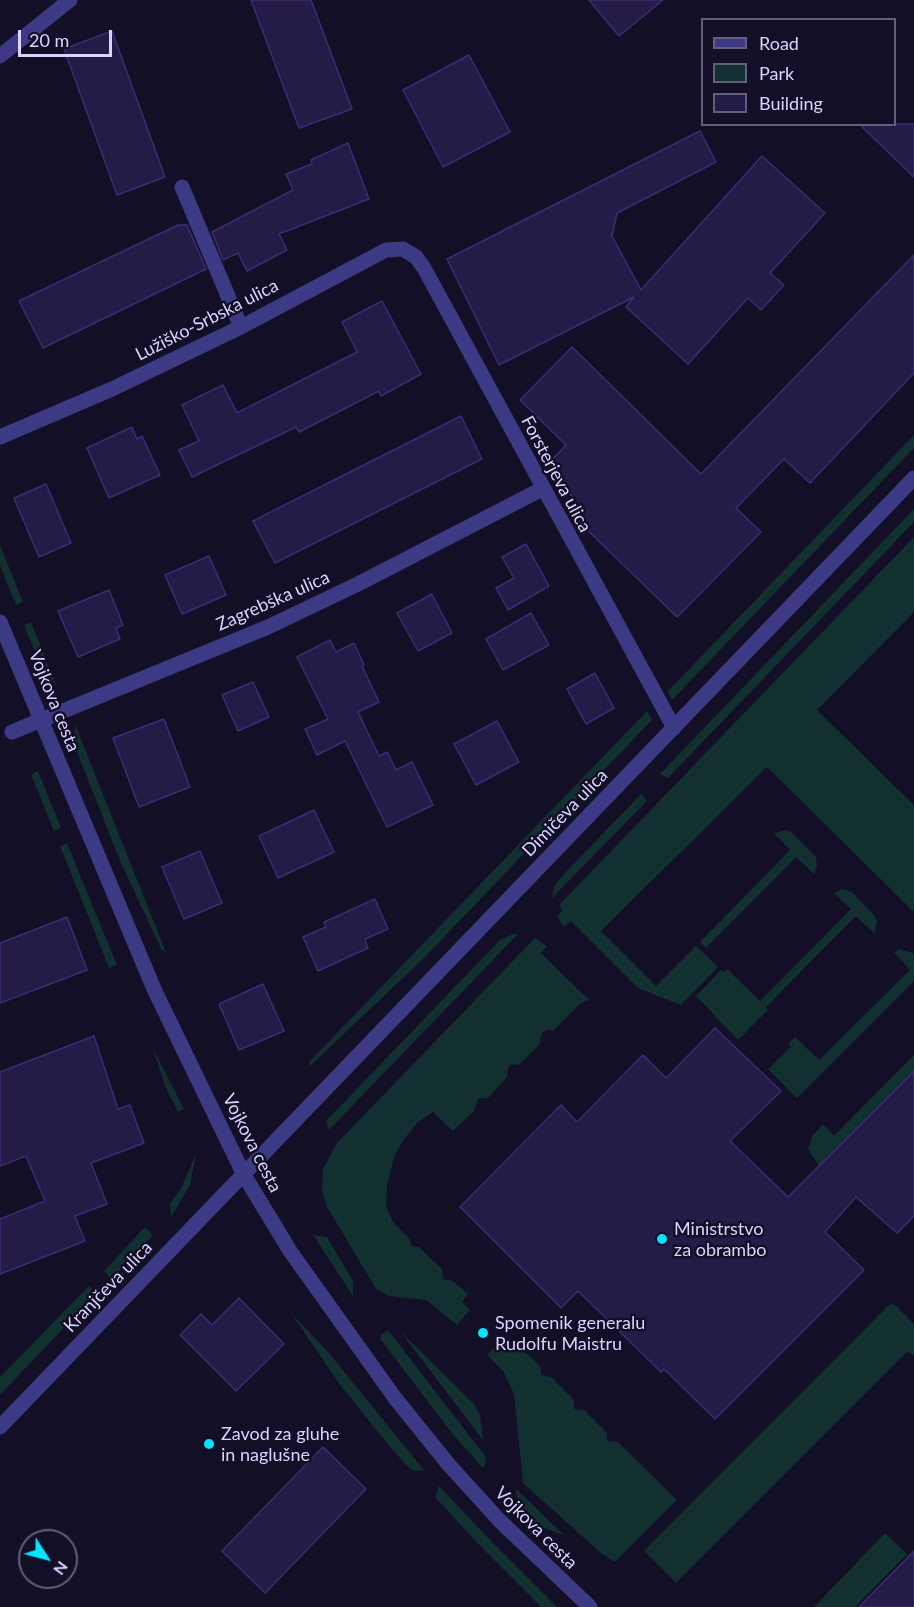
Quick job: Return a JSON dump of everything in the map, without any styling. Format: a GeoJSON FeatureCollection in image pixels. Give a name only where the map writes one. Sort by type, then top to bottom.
{"type":"FeatureCollection","features":[{"type":"Feature","properties":{"kind":"street"},"geometry":{"type":"LineString","coordinates":[[0,56],[70,0]]}},
{"type":"Feature","properties":{"kind":"street"},"geometry":{"type":"LineString","coordinates":[[182,187],[241,327]]}},
{"type":"Feature","properties":{"kind":"street","name":"Lužiško-Srbska ulica"},"geometry":{"type":"LineString","coordinates":[[0,437],[112,389],[241,327],[386,250],[403,249],[416,257],[424,268]]}},
{"type":"Feature","properties":{"kind":"street","name":"Forsterjeva ulica"},"geometry":{"type":"LineString","coordinates":[[424,268],[542,489],[674,728]]}},
{"type":"Feature","properties":{"kind":"street","name":"Dimičeva ulica"},"geometry":{"type":"LineString","coordinates":[[244,1175],[914,478]]}},
{"type":"Feature","properties":{"kind":"street","name":"Zagrebška ulica"},"geometry":{"type":"LineString","coordinates":[[12,732],[278,622],[358,584],[542,489]]}},
{"type":"Feature","properties":{"kind":"street","name":"Vojkova cesta"},"geometry":{"type":"LineString","coordinates":[[0,622],[153,988],[244,1175],[290,1251],[395,1398],[449,1465],[500,1521],[590,1607]]}},
{"type":"Feature","properties":{"kind":"street","name":"Kranjčeva ulica"},"geometry":{"type":"LineString","coordinates":[[0,1427],[244,1175]]}},
{"type":"Feature","properties":{"kind":"green space"},"geometry":{"type":"Polygon","coordinates":[[[914,435],[914,448],[672,700],[667,692],[914,435]]]}},
{"type":"Feature","properties":{"kind":"green space"},"geometry":{"type":"Polygon","coordinates":[[[914,509],[914,522],[668,778],[660,774],[914,509]]]}},
{"type":"Feature","properties":{"kind":"green space"},"geometry":{"type":"Polygon","coordinates":[[[914,537],[914,612],[817,710],[914,805],[914,912],[767,767],[601,931],[656,986],[696,946],[718,967],[681,1005],[638,988],[571,921],[564,927],[557,917],[562,911],[559,905],[914,537]]]}},
{"type":"Feature","properties":{"kind":"green space"},"geometry":{"type":"Polygon","coordinates":[[[0,545],[23,602],[16,605],[0,566],[0,545]]]}},
{"type":"Feature","properties":{"kind":"green space"},"geometry":{"type":"Polygon","coordinates":[[[31,622],[57,687],[42,669],[24,625],[31,622]]]}},
{"type":"Feature","properties":{"kind":"green space"},"geometry":{"type":"Polygon","coordinates":[[[647,711],[652,720],[423,959],[310,1066],[309,1062],[647,711]]]}},
{"type":"Feature","properties":{"kind":"green space"},"geometry":{"type":"Polygon","coordinates":[[[75,724],[165,950],[162,951],[121,863],[75,747],[75,724]]]}},
{"type":"Feature","properties":{"kind":"green space"},"geometry":{"type":"Polygon","coordinates":[[[38,771],[61,828],[54,831],[31,774],[38,771]]]}},
{"type":"Feature","properties":{"kind":"green space"},"geometry":{"type":"Polygon","coordinates":[[[641,794],[647,801],[551,899],[555,885],[563,875],[641,794]]]}},
{"type":"Feature","properties":{"kind":"green space"},"geometry":{"type":"Polygon","coordinates":[[[785,830],[791,832],[816,857],[817,866],[814,874],[796,857],[706,948],[700,942],[790,850],[774,833],[785,830]]]}},
{"type":"Feature","properties":{"kind":"green space"},"geometry":{"type":"Polygon","coordinates":[[[67,843],[117,965],[109,968],[60,846],[67,843]]]}},
{"type":"Feature","properties":{"kind":"green space"},"geometry":{"type":"Polygon","coordinates":[[[842,889],[852,892],[874,915],[877,921],[874,933],[856,916],[766,1007],[768,1010],[738,1040],[696,996],[721,970],[724,972],[727,969],[760,1001],[851,909],[834,893],[842,889]]]}},
{"type":"Feature","properties":{"kind":"green space"},"geometry":{"type":"Polygon","coordinates":[[[518,934],[329,1130],[326,1121],[500,940],[518,934]]]}},
{"type":"Feature","properties":{"kind":"green space"},"geometry":{"type":"Polygon","coordinates":[[[535,938],[547,946],[541,953],[589,1000],[580,1004],[553,1031],[548,1029],[542,1033],[539,1045],[519,1065],[511,1064],[507,1077],[488,1098],[478,1098],[474,1111],[453,1131],[433,1112],[418,1122],[395,1155],[387,1185],[386,1206],[393,1222],[409,1238],[412,1246],[419,1247],[442,1269],[443,1279],[453,1281],[468,1294],[462,1302],[470,1310],[457,1325],[426,1300],[389,1296],[376,1289],[326,1205],[322,1189],[323,1169],[337,1143],[535,938]]]}},
{"type":"Feature","properties":{"kind":"green space"},"geometry":{"type":"Polygon","coordinates":[[[899,949],[914,953],[914,981],[797,1098],[768,1069],[791,1047],[789,1043],[795,1037],[819,1060],[910,970],[894,952],[899,949]]]}},
{"type":"Feature","properties":{"kind":"green space"},"geometry":{"type":"Polygon","coordinates":[[[152,1046],[184,1109],[178,1112],[167,1091],[152,1046]]]}},
{"type":"Feature","properties":{"kind":"green space"},"geometry":{"type":"Polygon","coordinates":[[[914,1055],[914,1071],[819,1166],[808,1149],[813,1135],[823,1124],[834,1136],[914,1055]]]}},
{"type":"Feature","properties":{"kind":"green space"},"geometry":{"type":"Polygon","coordinates":[[[196,1154],[190,1185],[171,1217],[170,1204],[181,1188],[196,1154]]]}},
{"type":"Feature","properties":{"kind":"green space"},"geometry":{"type":"Polygon","coordinates":[[[145,1227],[153,1235],[112,1279],[104,1271],[145,1227]]]}},
{"type":"Feature","properties":{"kind":"green space"},"geometry":{"type":"Polygon","coordinates":[[[313,1235],[327,1237],[353,1281],[353,1296],[313,1235]]]}},
{"type":"Feature","properties":{"kind":"green space"},"geometry":{"type":"Polygon","coordinates":[[[89,1286],[97,1293],[0,1395],[0,1377],[89,1286]]]}},
{"type":"Feature","properties":{"kind":"green space"},"geometry":{"type":"Polygon","coordinates":[[[890,1304],[895,1305],[914,1324],[914,1356],[908,1351],[676,1583],[644,1551],[890,1304]]]}},
{"type":"Feature","properties":{"kind":"green space"},"geometry":{"type":"Polygon","coordinates":[[[291,1313],[329,1353],[424,1470],[414,1471],[408,1467],[385,1441],[338,1382],[291,1313]]]}},
{"type":"Feature","properties":{"kind":"green space"},"geometry":{"type":"Polygon","coordinates":[[[388,1330],[485,1456],[486,1463],[483,1468],[451,1432],[381,1340],[381,1335],[388,1330]]]}},
{"type":"Feature","properties":{"kind":"green space"},"geometry":{"type":"Polygon","coordinates":[[[400,1331],[474,1404],[480,1415],[483,1440],[400,1331]]]}},
{"type":"Feature","properties":{"kind":"green space"},"geometry":{"type":"Polygon","coordinates":[[[501,1340],[511,1349],[516,1343],[541,1367],[541,1375],[551,1377],[574,1400],[574,1409],[584,1410],[607,1433],[607,1441],[618,1442],[677,1500],[615,1562],[602,1554],[523,1483],[514,1394],[503,1371],[487,1355],[501,1340]]]}},
{"type":"Feature","properties":{"kind":"green space"},"geometry":{"type":"Polygon","coordinates":[[[439,1486],[557,1607],[541,1607],[483,1549],[435,1497],[439,1486]]]}},
{"type":"Feature","properties":{"kind":"green space"},"geometry":{"type":"Polygon","coordinates":[[[515,1488],[564,1535],[538,1526],[528,1518],[520,1507],[515,1488]]]}},
{"type":"Feature","properties":{"kind":"green space"},"geometry":{"type":"Polygon","coordinates":[[[885,1533],[907,1554],[855,1607],[814,1607],[885,1533]]]}},
{"type":"Feature","properties":{"kind":"building"},"geometry":{"type":"Polygon","coordinates":[[[251,0],[311,0],[352,109],[299,128],[251,0]]]}},
{"type":"Feature","properties":{"kind":"building"},"geometry":{"type":"Polygon","coordinates":[[[589,0],[663,0],[619,36],[589,0]]]}},
{"type":"Feature","properties":{"kind":"building"},"geometry":{"type":"Polygon","coordinates":[[[112,31],[165,177],[117,195],[64,49],[112,31]]]}},
{"type":"Feature","properties":{"kind":"building"},"geometry":{"type":"Polygon","coordinates":[[[469,55],[510,132],[443,167],[403,90],[469,55]]]}},
{"type":"Feature","properties":{"kind":"building"},"geometry":{"type":"Polygon","coordinates":[[[914,124],[914,177],[861,126],[914,124]]]}},
{"type":"Feature","properties":{"kind":"building"},"geometry":{"type":"Polygon","coordinates":[[[700,131],[716,162],[617,213],[612,236],[641,290],[762,156],[825,213],[770,273],[784,285],[761,310],[748,298],[688,364],[626,307],[634,297],[499,365],[447,259],[700,131]]]}},
{"type":"Feature","properties":{"kind":"building"},"geometry":{"type":"Polygon","coordinates":[[[348,143],[369,199],[279,234],[287,250],[247,271],[238,253],[223,260],[212,232],[293,190],[286,174],[312,164],[311,160],[348,143]]]}},
{"type":"Feature","properties":{"kind":"building"},"geometry":{"type":"Polygon","coordinates":[[[178,225],[187,225],[206,269],[43,348],[19,301],[178,225]]]}},
{"type":"Feature","properties":{"kind":"building"},"geometry":{"type":"Polygon","coordinates":[[[914,255],[914,373],[810,483],[784,459],[736,508],[761,532],[677,617],[573,516],[581,508],[547,465],[566,445],[520,400],[572,347],[701,474],[914,255]]]}},
{"type":"Feature","properties":{"kind":"building"},"geometry":{"type":"Polygon","coordinates":[[[382,301],[421,374],[381,396],[379,391],[299,432],[296,427],[192,477],[179,450],[199,441],[182,405],[223,385],[237,413],[357,352],[342,322],[382,301]]]}},
{"type":"Feature","properties":{"kind":"building"},"geometry":{"type":"Polygon","coordinates":[[[461,416],[482,459],[275,563],[253,521],[461,416]]]}},
{"type":"Feature","properties":{"kind":"building"},"geometry":{"type":"Polygon","coordinates":[[[132,427],[137,439],[142,436],[160,475],[109,498],[87,448],[132,427]]]}},
{"type":"Feature","properties":{"kind":"building"},"geometry":{"type":"Polygon","coordinates":[[[46,484],[71,543],[39,557],[14,498],[46,484]]]}},
{"type":"Feature","properties":{"kind":"building"},"geometry":{"type":"Polygon","coordinates":[[[526,544],[549,586],[508,610],[496,588],[514,578],[502,557],[526,544]]]}},
{"type":"Feature","properties":{"kind":"building"},"geometry":{"type":"Polygon","coordinates":[[[209,556],[226,595],[182,614],[165,575],[209,556]]]}},
{"type":"Feature","properties":{"kind":"building"},"geometry":{"type":"Polygon","coordinates":[[[109,590],[123,625],[116,628],[120,639],[78,657],[58,611],[109,590]]]}},
{"type":"Feature","properties":{"kind":"building"},"geometry":{"type":"Polygon","coordinates":[[[432,594],[452,633],[418,651],[397,613],[432,594]]]}},
{"type":"Feature","properties":{"kind":"building"},"geometry":{"type":"Polygon","coordinates":[[[531,613],[549,645],[503,670],[486,639],[531,613]]]}},
{"type":"Feature","properties":{"kind":"building"},"geometry":{"type":"Polygon","coordinates":[[[330,640],[336,652],[354,643],[364,665],[362,666],[379,702],[358,712],[379,756],[387,752],[396,770],[412,762],[433,805],[387,827],[345,741],[317,755],[305,729],[328,719],[297,657],[330,640]]]}},
{"type":"Feature","properties":{"kind":"building"},"geometry":{"type":"Polygon","coordinates":[[[595,673],[614,708],[586,724],[567,689],[595,673]]]}},
{"type":"Feature","properties":{"kind":"building"},"geometry":{"type":"Polygon","coordinates":[[[253,682],[269,717],[238,731],[222,695],[253,682]]]}},
{"type":"Feature","properties":{"kind":"building"},"geometry":{"type":"Polygon","coordinates":[[[164,719],[190,787],[139,807],[113,738],[164,719]]]}},
{"type":"Feature","properties":{"kind":"building"},"geometry":{"type":"Polygon","coordinates":[[[497,721],[519,762],[476,785],[454,744],[497,721]]]}},
{"type":"Feature","properties":{"kind":"building"},"geometry":{"type":"Polygon","coordinates":[[[314,810],[334,852],[278,878],[259,836],[314,810]]]}},
{"type":"Feature","properties":{"kind":"building"},"geometry":{"type":"Polygon","coordinates":[[[200,851],[222,903],[184,919],[162,867],[200,851]]]}},
{"type":"Feature","properties":{"kind":"building"},"geometry":{"type":"Polygon","coordinates":[[[375,899],[388,929],[365,939],[368,948],[318,971],[303,937],[326,927],[324,922],[375,899]]]}},
{"type":"Feature","properties":{"kind":"building"},"geometry":{"type":"Polygon","coordinates":[[[67,917],[87,970],[0,1003],[0,943],[67,917]]]}},
{"type":"Feature","properties":{"kind":"building"},"geometry":{"type":"Polygon","coordinates":[[[263,984],[284,1031],[239,1050],[219,1004],[263,984]]]}},
{"type":"Feature","properties":{"kind":"building","name":"Ministrstvo za obrambo"},"geometry":{"type":"Polygon","coordinates":[[[715,1028],[781,1091],[730,1141],[788,1197],[914,1071],[914,1216],[897,1233],[856,1197],[825,1232],[864,1270],[715,1419],[664,1369],[661,1372],[578,1291],[561,1308],[460,1207],[561,1105],[577,1122],[643,1055],[666,1078],[715,1028]]]}},
{"type":"Feature","properties":{"kind":"building"},"geometry":{"type":"Polygon","coordinates":[[[94,1036],[118,1109],[130,1105],[144,1143],[91,1163],[107,1204],[75,1216],[85,1241],[0,1274],[0,1219],[45,1201],[26,1156],[0,1166],[0,1072],[94,1036]]]}},
{"type":"Feature","properties":{"kind":"building"},"geometry":{"type":"Polygon","coordinates":[[[239,1298],[284,1344],[236,1391],[180,1335],[201,1314],[212,1325],[239,1298]]]}},
{"type":"Feature","properties":{"kind":"building"},"geometry":{"type":"Polygon","coordinates":[[[323,1447],[366,1489],[265,1593],[222,1551],[323,1447]]]}},
{"type":"Feature","properties":{"kind":"building"},"geometry":{"type":"Polygon","coordinates":[[[914,1551],[914,1607],[859,1607],[914,1551]]]}},
{"type":"Feature","properties":{"kind":"place","name":"Ministrstvo za obrambo"},"geometry":{"type":"Point","coordinates":[662,1239]}},
{"type":"Feature","properties":{"kind":"place","name":"Spomenik generalu Rudolfu Maistru"},"geometry":{"type":"Point","coordinates":[483,1333]}},
{"type":"Feature","properties":{"kind":"place","name":"Zavod za gluhe in naglušne"},"geometry":{"type":"Point","coordinates":[209,1444]}}]}
